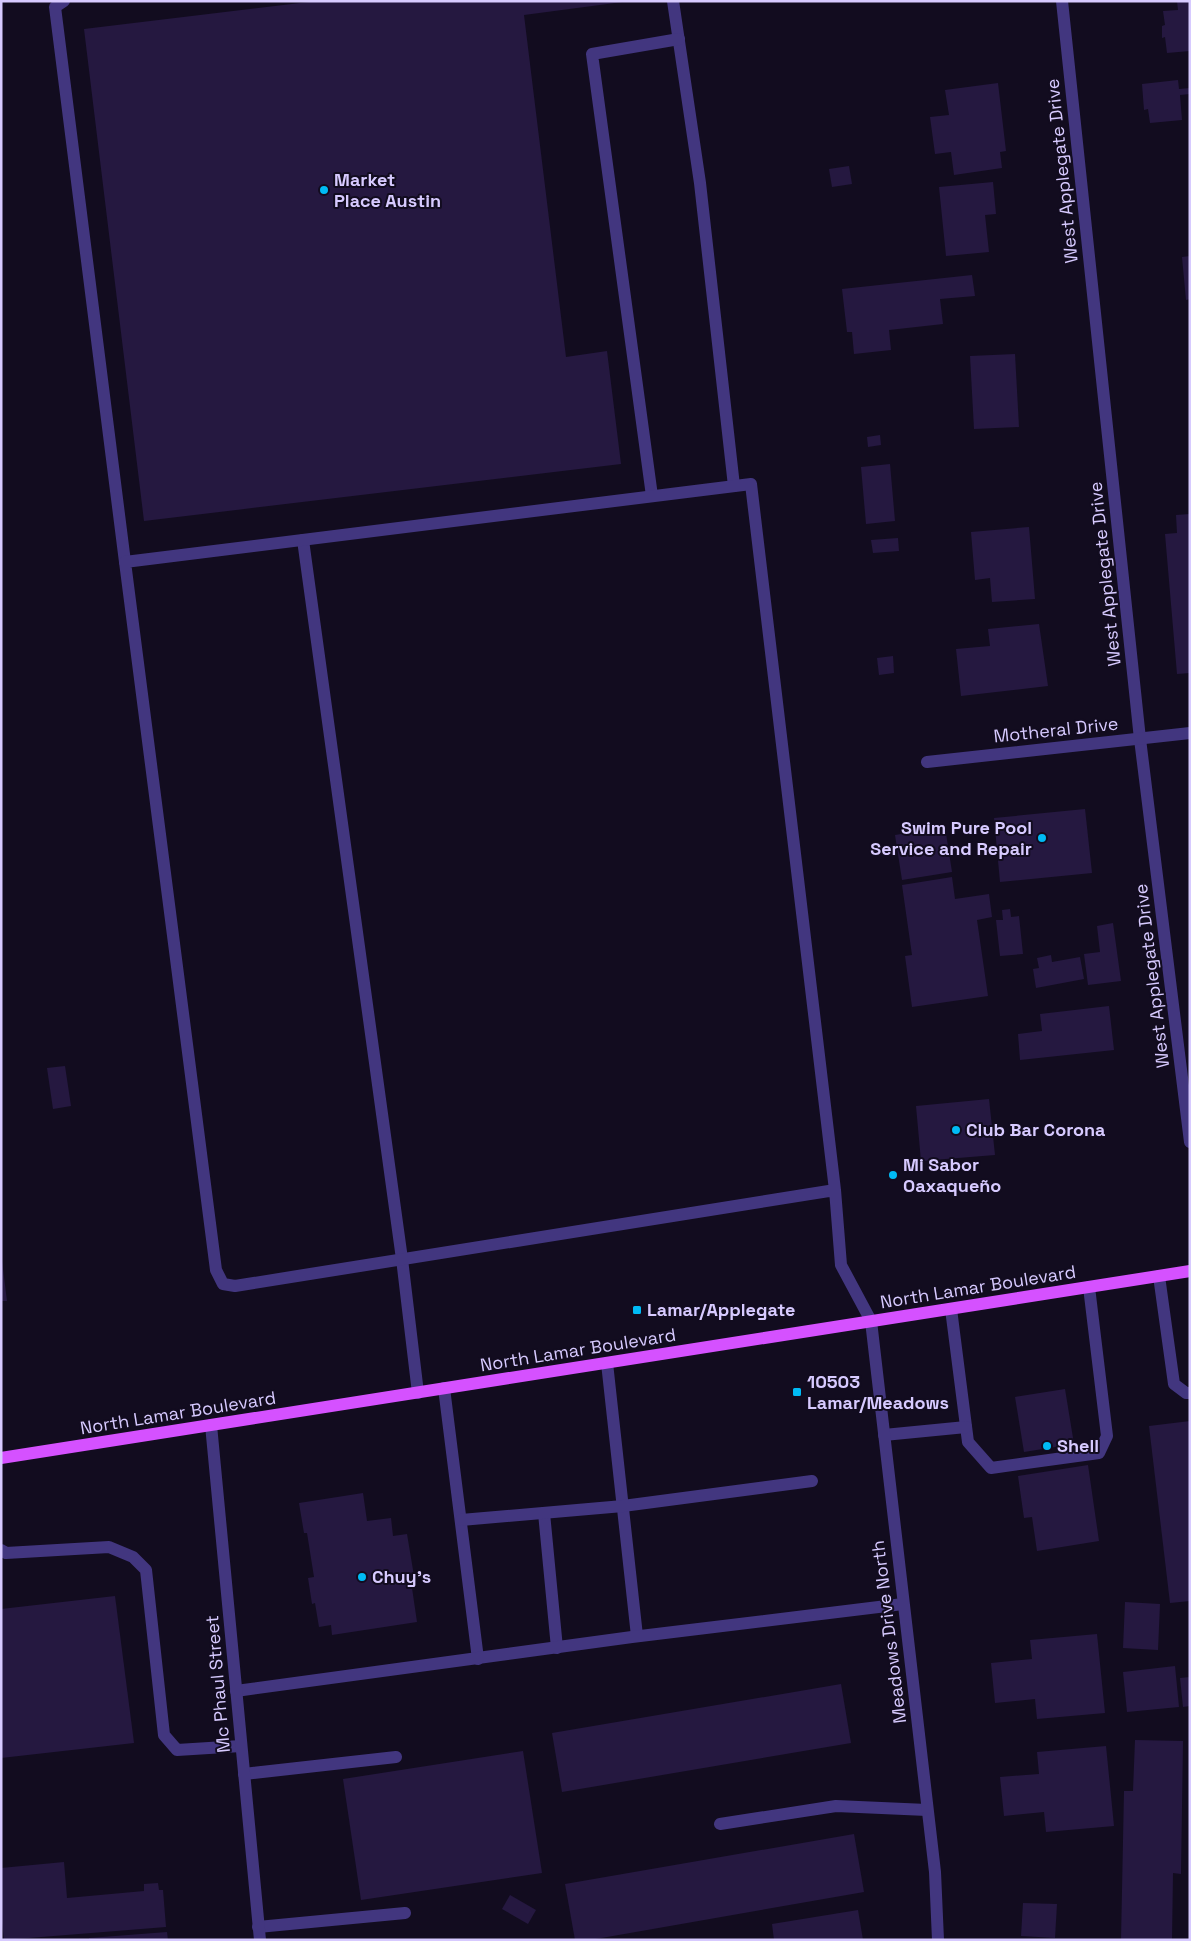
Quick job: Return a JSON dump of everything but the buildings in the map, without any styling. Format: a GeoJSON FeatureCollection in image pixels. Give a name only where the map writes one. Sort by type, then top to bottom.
{"type":"FeatureCollection","features":[{"type":"Feature","properties":{"kind":"main road","name":"North Lamar Boulevard"},"geometry":{"type":"LineString","coordinates":[[1,1458],[1190,1272]]}},
{"type":"Feature","properties":{"kind":"street"},"geometry":{"type":"LineString","coordinates":[[64,1],[55,7],[216,1270],[223,1284],[235,1286],[836,1190]]}},
{"type":"Feature","properties":{"kind":"street"},"geometry":{"type":"LineString","coordinates":[[673,1],[700,183],[734,486]]}},
{"type":"Feature","properties":{"kind":"street","name":"West Applegate Drive"},"geometry":{"type":"LineString","coordinates":[[1062,1],[1140,739],[1190,1142]]}},
{"type":"Feature","properties":{"kind":"street"},"geometry":{"type":"LineString","coordinates":[[652,496],[592,54],[679,39]]}},
{"type":"Feature","properties":{"kind":"street"},"geometry":{"type":"LineString","coordinates":[[125,562],[751,484],[836,1190],[842,1265],[871,1321]]}},
{"type":"Feature","properties":{"kind":"street"},"geometry":{"type":"LineString","coordinates":[[303,540],[402,1259],[418,1393]]}},
{"type":"Feature","properties":{"kind":"street","name":"Motheral Drive"},"geometry":{"type":"LineString","coordinates":[[926,762],[1190,733]]}},
{"type":"Feature","properties":{"kind":"street"},"geometry":{"type":"LineString","coordinates":[[1159,1276],[1174,1384],[1186,1393],[1190,1393]]}},
{"type":"Feature","properties":{"kind":"street"},"geometry":{"type":"LineString","coordinates":[[950,1309],[968,1442],[991,1468],[1099,1453],[1107,1436],[1090,1287]]}},
{"type":"Feature","properties":{"kind":"street","name":"Meadows Drive North"},"geometry":{"type":"LineString","coordinates":[[871,1321],[935,1872],[938,1940]]}},
{"type":"Feature","properties":{"kind":"street"},"geometry":{"type":"LineString","coordinates":[[607,1363],[637,1636]]}},
{"type":"Feature","properties":{"kind":"street"},"geometry":{"type":"LineString","coordinates":[[444,1388],[478,1658]]}},
{"type":"Feature","properties":{"kind":"street","name":"Mc Phaul Street"},"geometry":{"type":"LineString","coordinates":[[212,1425],[259,1933]]}},
{"type":"Feature","properties":{"kind":"street"},"geometry":{"type":"LineString","coordinates":[[884,1435],[966,1427]]}},
{"type":"Feature","properties":{"kind":"street"},"geometry":{"type":"LineString","coordinates":[[461,1520],[623,1506],[812,1481]]}},
{"type":"Feature","properties":{"kind":"street"},"geometry":{"type":"LineString","coordinates":[[544,1513],[557,1648]]}},
{"type":"Feature","properties":{"kind":"street"},"geometry":{"type":"LineString","coordinates":[[1,1550],[6,1553],[109,1548],[133,1557],[146,1570],[164,1735],[177,1750],[241,1746]]}},
{"type":"Feature","properties":{"kind":"street"},"geometry":{"type":"LineString","coordinates":[[236,1691],[637,1636],[903,1604]]}},
{"type":"Feature","properties":{"kind":"street"},"geometry":{"type":"LineString","coordinates":[[244,1774],[396,1756]]}},
{"type":"Feature","properties":{"kind":"street"},"geometry":{"type":"LineString","coordinates":[[720,1824],[836,1806],[927,1810]]}},
{"type":"Feature","properties":{"kind":"street"},"geometry":{"type":"LineString","coordinates":[[259,1933],[405,1913]]}},
{"type":"Feature","properties":{"kind":"place","name":"Market Place Austin"},"geometry":{"type":"Point","coordinates":[324,190]}},
{"type":"Feature","properties":{"kind":"place","name":"Swim Pure Pool Service and Repair"},"geometry":{"type":"Point","coordinates":[1042,838]}},
{"type":"Feature","properties":{"kind":"place","name":"Club Bar Corona"},"geometry":{"type":"Point","coordinates":[956,1130]}},
{"type":"Feature","properties":{"kind":"place","name":"Mi Sabor Oaxaqueño"},"geometry":{"type":"Point","coordinates":[893,1175]}},
{"type":"Feature","properties":{"kind":"place","name":"Lamar/Applegate"},"geometry":{"type":"Point","coordinates":[637,1310]}},
{"type":"Feature","properties":{"kind":"place","name":"10503 Lamar/Meadows"},"geometry":{"type":"Point","coordinates":[797,1392]}},
{"type":"Feature","properties":{"kind":"place","name":"Shell"},"geometry":{"type":"Point","coordinates":[1047,1446]}},
{"type":"Feature","properties":{"kind":"place","name":"Chuy's"},"geometry":{"type":"Point","coordinates":[362,1577]}}]}
